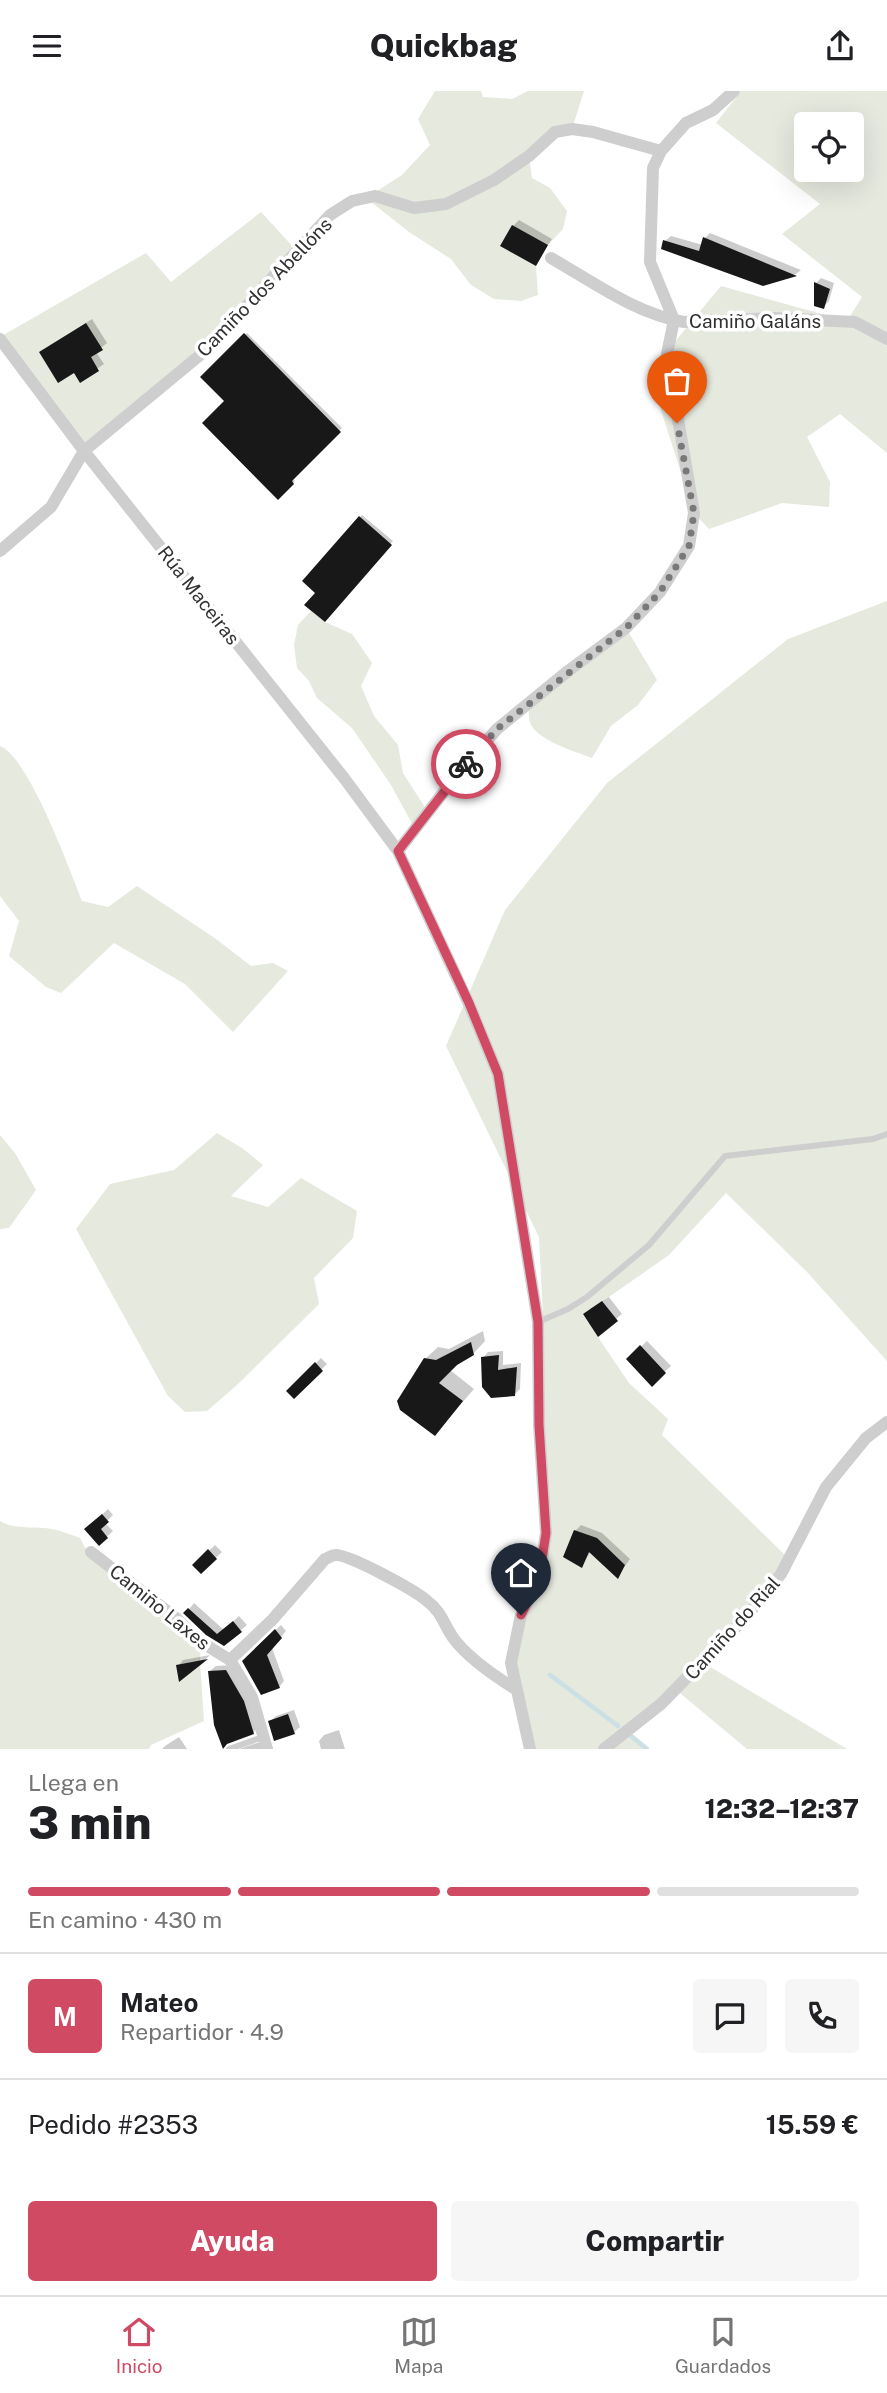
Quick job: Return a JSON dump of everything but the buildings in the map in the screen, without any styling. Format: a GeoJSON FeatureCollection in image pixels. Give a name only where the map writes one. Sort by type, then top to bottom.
{"type":"FeatureCollection","features":[{"type":"Feature","properties":{"kind":"street"},"geometry":{"type":"LineString","coordinates":[[398,851],[460,771],[497,729],[626,628],[660,592],[689,546],[694,513],[667,354],[674,320],[650,262],[653,168],[661,151],[687,123],[713,110],[734,91]]}},
{"type":"Feature","properties":{"kind":"street","name":"Camiño dos Abellóns"},"geometry":{"type":"LineString","coordinates":[[0,551],[51,507],[84,451],[205,351],[330,215],[352,201],[375,196],[414,208],[446,204],[494,180],[529,156],[555,132],[572,129],[593,132],[661,151]]}},
{"type":"Feature","properties":{"kind":"street","name":"Camiño Galáns"},"geometry":{"type":"LineString","coordinates":[[551,258],[641,310],[674,320],[684,322],[774,318],[855,322],[887,339]]}},
{"type":"Feature","properties":{"kind":"street","name":"Rúa Maceiras"},"geometry":{"type":"LineString","coordinates":[[0,339],[84,451],[398,851],[469,1003],[498,1074],[538,1322],[539,1425],[546,1533],[539,1579],[521,1615],[511,1663],[530,1749]]}},
{"type":"Feature","properties":{"kind":"street","name":"Camiño do Rial"},"geometry":{"type":"LineString","coordinates":[[604,1749],[661,1704],[745,1618],[781,1574],[826,1487],[866,1438],[887,1422]]}},
{"type":"Feature","properties":{"kind":"street","name":"Camiño Laxes"},"geometry":{"type":"LineString","coordinates":[[91,1552],[176,1618],[201,1642],[230,1660],[252,1697],[265,1743]]}},
{"type":"Feature","properties":{"kind":"street","name":"Camiño Laxes"},"geometry":{"type":"LineString","coordinates":[[230,1660],[274,1619],[325,1559],[334,1555],[344,1556],[426,1599],[442,1615],[454,1640],[489,1673],[517,1690]]}},
{"type":"Feature","properties":{"kind":"lane"},"geometry":{"type":"LineString","coordinates":[[538,1322],[587,1297],[649,1245],[725,1156],[873,1139],[887,1134]]}},
{"type":"Feature","properties":{"kind":"lane"},"geometry":{"type":"LineString","coordinates":[[229,1749],[265,1743]]}},
{"type":"Feature","properties":{"kind":"shaded area"},"geometry":{"type":"Polygon","coordinates":[[[435,91],[481,91],[483,97],[512,99],[528,91],[584,91],[572,129],[555,132],[529,156],[532,178],[550,188],[567,211],[563,229],[548,245],[536,266],[538,295],[521,301],[494,299],[471,285],[451,259],[409,232],[366,198],[402,175],[430,145],[418,119],[435,91]]]}},
{"type":"Feature","properties":{"kind":"shaded area"},"geometry":{"type":"Polygon","coordinates":[[[741,91],[887,91],[887,453],[840,414],[807,437],[830,482],[829,507],[782,503],[709,529],[694,513],[649,373],[721,286],[847,321],[862,297],[782,234],[820,204],[716,123],[741,91]]]}},
{"type":"Feature","properties":{"kind":"shaded area"},"geometry":{"type":"Polygon","coordinates":[[[261,212],[297,251],[205,351],[84,451],[0,337],[146,253],[171,282],[261,212]]]}},
{"type":"Feature","properties":{"kind":"shaded area"},"geometry":{"type":"Polygon","coordinates":[[[887,601],[887,1361],[807,1272],[726,1193],[669,1255],[583,1315],[629,1383],[668,1419],[662,1435],[784,1554],[793,1551],[702,1662],[847,1749],[747,1749],[675,1689],[630,1735],[647,1749],[531,1749],[512,1663],[523,1615],[541,1580],[537,1344],[544,1337],[539,1237],[446,1046],[505,910],[607,783],[788,639],[887,601]]]}},
{"type":"Feature","properties":{"kind":"shaded area"},"geometry":{"type":"Polygon","coordinates":[[[311,611],[325,622],[352,634],[372,663],[361,686],[374,716],[398,745],[403,773],[428,812],[415,829],[391,785],[352,728],[317,698],[309,681],[297,668],[294,645],[298,625],[311,611]]]}},
{"type":"Feature","properties":{"kind":"shaded area"},"geometry":{"type":"Polygon","coordinates":[[[626,628],[657,680],[638,705],[611,726],[592,758],[542,736],[529,720],[529,703],[626,628]]]}},
{"type":"Feature","properties":{"kind":"shaded area"},"geometry":{"type":"Polygon","coordinates":[[[0,746],[11,754],[35,791],[82,901],[108,907],[137,886],[251,966],[273,963],[288,971],[233,1032],[185,984],[114,943],[61,993],[46,987],[9,956],[19,921],[0,896],[0,746]]]}},
{"type":"Feature","properties":{"kind":"shaded area"},"geometry":{"type":"Polygon","coordinates":[[[217,1133],[263,1165],[231,1196],[268,1207],[301,1178],[357,1211],[353,1238],[314,1278],[319,1304],[207,1411],[185,1412],[168,1396],[76,1229],[110,1184],[174,1170],[217,1133]]]}},
{"type":"Feature","properties":{"kind":"shaded area"},"geometry":{"type":"Polygon","coordinates":[[[0,1135],[15,1153],[36,1190],[9,1228],[0,1229],[0,1135]]]}},
{"type":"Feature","properties":{"kind":"shaded area"},"geometry":{"type":"Polygon","coordinates":[[[0,1521],[18,1527],[52,1529],[80,1538],[90,1557],[201,1642],[204,1721],[151,1745],[149,1749],[0,1749],[0,1521]]]}},
{"type":"Feature","properties":{"kind":"waterway"},"geometry":{"type":"LineString","coordinates":[[550,1675],[618,1726]]}},
{"type":"Feature","properties":{"kind":"waterway"},"geometry":{"type":"LineString","coordinates":[[630,1735],[647,1749]]}},
{"type":"Feature","properties":{"kind":"way so far"},"geometry":{"type":"LineString","coordinates":[[466,764],[497,729],[626,628],[660,592],[689,546],[694,513],[677,423]]}},
{"type":"Feature","properties":{"kind":"route"},"geometry":{"type":"LineString","coordinates":[[466,764],[398,851],[469,1003],[498,1074],[538,1322],[539,1425],[546,1533],[539,1579],[521,1615]]}}]}
